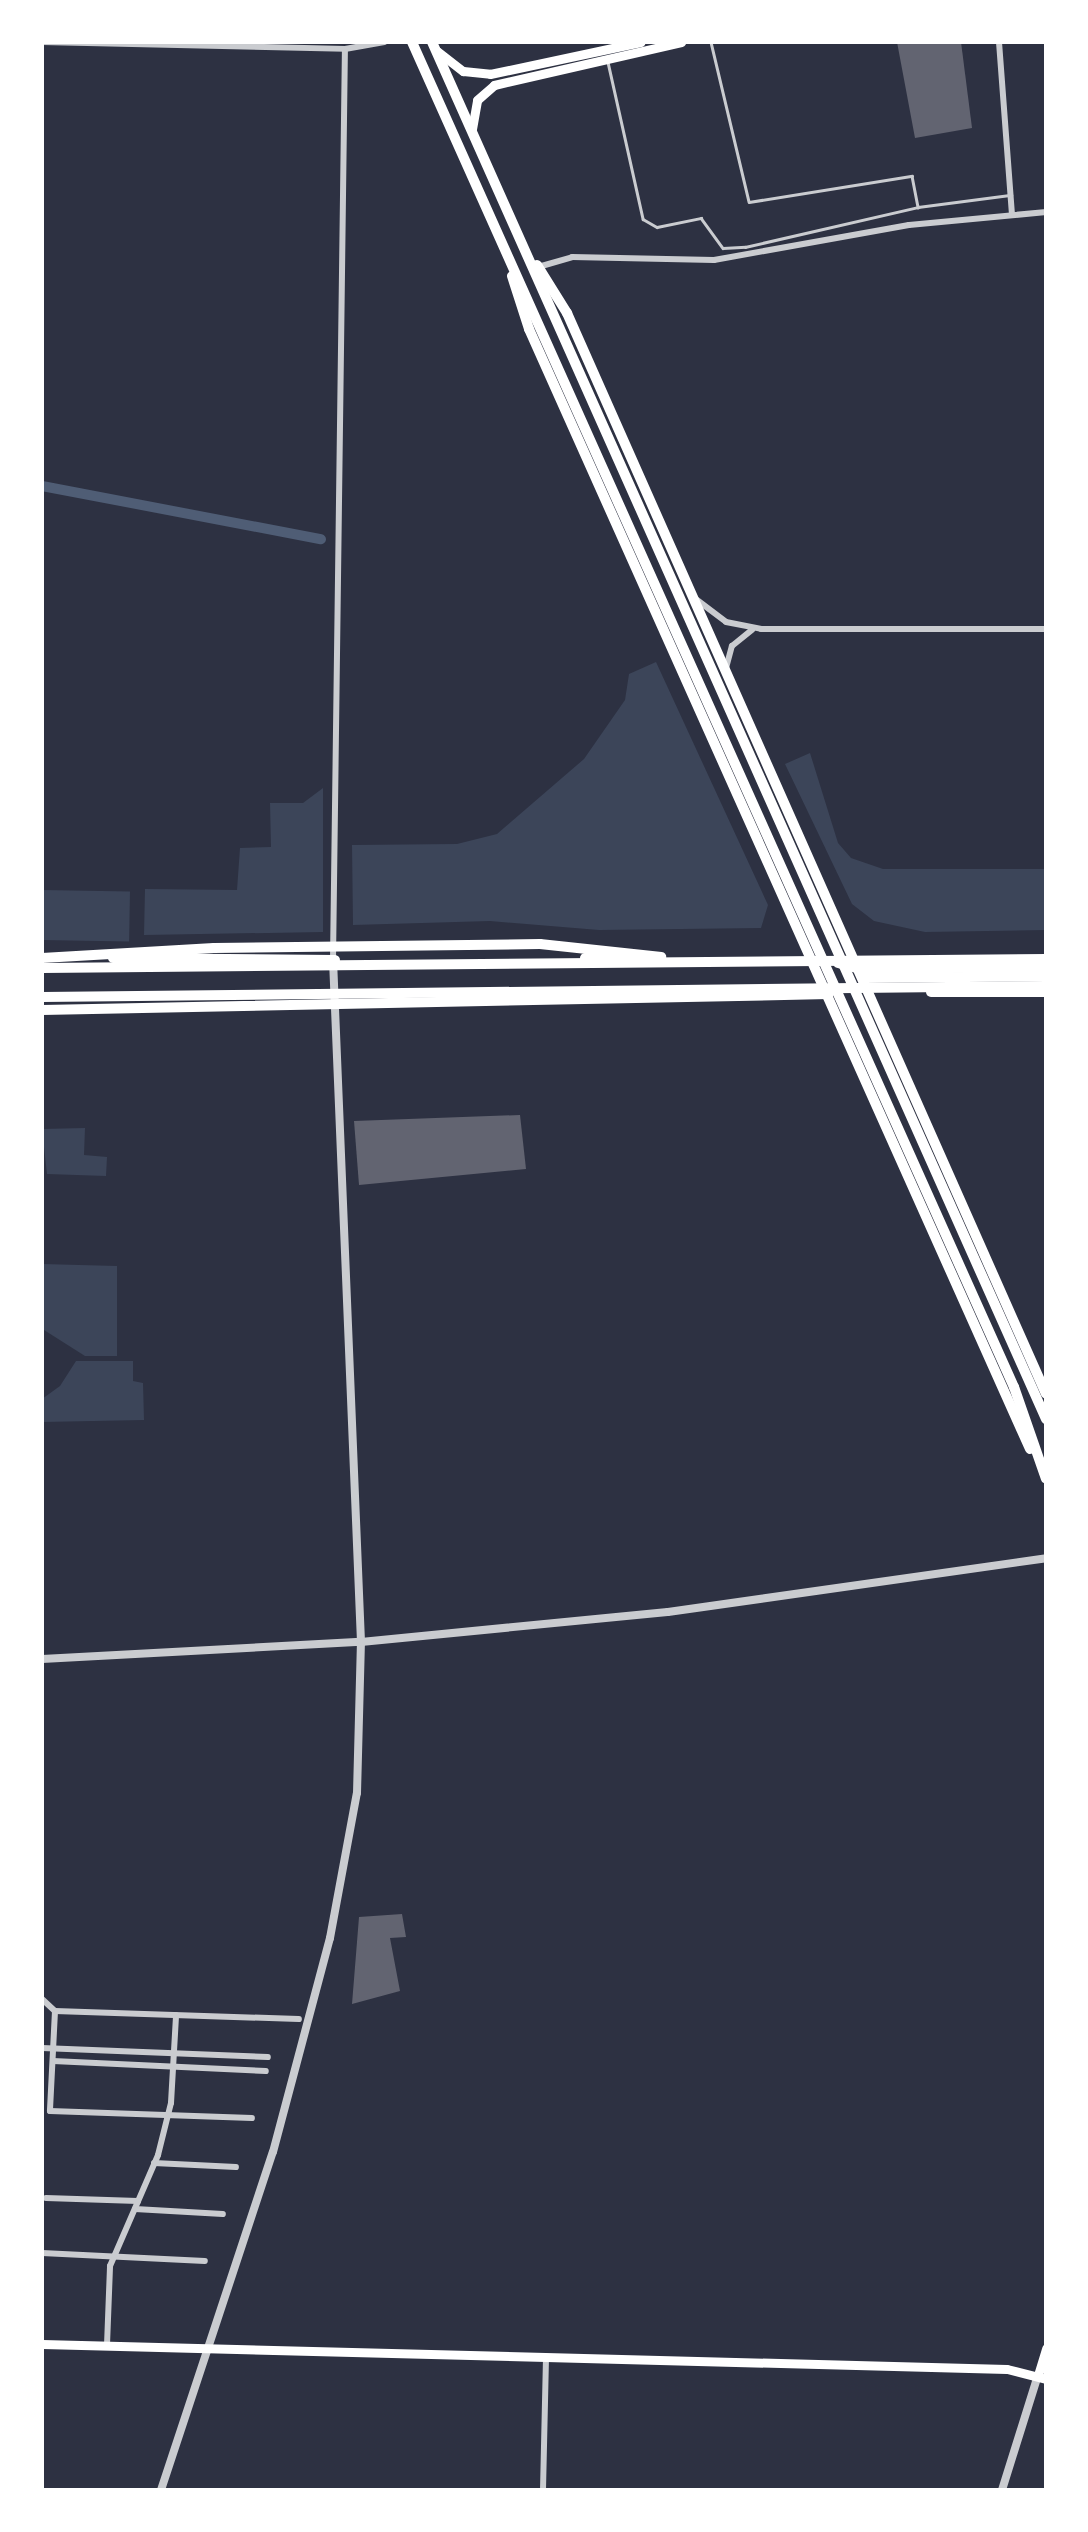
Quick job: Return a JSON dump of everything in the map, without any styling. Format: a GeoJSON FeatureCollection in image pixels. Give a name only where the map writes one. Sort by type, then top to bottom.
{"type":"FeatureCollection","features":[{"type":"Feature","properties":{"kind":"highway"},"geometry":{"type":"LineString","coordinates":[[42,958],[214,948],[540,944],[664,957]]}},
{"type":"Feature","properties":{"kind":"highway"},"geometry":{"type":"LineString","coordinates":[[42,968],[1046,957]]}},
{"type":"Feature","properties":{"kind":"highway"},"geometry":{"type":"LineString","coordinates":[[42,997],[1046,989]]}},
{"type":"Feature","properties":{"kind":"main road"},"geometry":{"type":"LineString","coordinates":[[412,42],[1009,1374],[1046,1479]]}},
{"type":"Feature","properties":{"kind":"main road"},"geometry":{"type":"LineString","coordinates":[[434,46],[476,74],[641,42]]}},
{"type":"Feature","properties":{"kind":"main road"},"geometry":{"type":"LineString","coordinates":[[472,129],[477,100],[494,85],[608,62],[681,42]]}},
{"type":"Feature","properties":{"kind":"main road"},"geometry":{"type":"LineString","coordinates":[[434,46],[1046,1419]]}},
{"type":"Feature","properties":{"kind":"main road"},"geometry":{"type":"LineString","coordinates":[[521,241],[567,313],[855,956],[1046,1394]]}},
{"type":"Feature","properties":{"kind":"main road"},"geometry":{"type":"LineString","coordinates":[[504,248],[529,329],[811,956],[824,994],[1046,1479]]}},
{"type":"Feature","properties":{"kind":"main road"},"geometry":{"type":"LineString","coordinates":[[811,956],[862,973],[1046,976]]}},
{"type":"Feature","properties":{"kind":"main road"},"geometry":{"type":"LineString","coordinates":[[42,958],[333,960],[1046,957]]}},
{"type":"Feature","properties":{"kind":"main road"},"geometry":{"type":"LineString","coordinates":[[862,973],[1046,967]]}},
{"type":"Feature","properties":{"kind":"main road"},"geometry":{"type":"LineString","coordinates":[[1004,976],[1046,989]]}},
{"type":"Feature","properties":{"kind":"main road"},"geometry":{"type":"LineString","coordinates":[[42,1010],[334,1009],[1046,989]]}},
{"type":"Feature","properties":{"kind":"main road"},"geometry":{"type":"LineString","coordinates":[[42,2344],[1007,2369],[1042,2377],[1046,2348]]}},
{"type":"Feature","properties":{"kind":"street"},"geometry":{"type":"LineString","coordinates":[[42,42],[345,49],[384,42]]}},
{"type":"Feature","properties":{"kind":"street"},"geometry":{"type":"LineString","coordinates":[[999,42],[1012,215]]}},
{"type":"Feature","properties":{"kind":"street"},"geometry":{"type":"LineString","coordinates":[[161,2490],[273,2152],[345,1870],[357,1793],[360,1642],[333,960],[345,49]]}},
{"type":"Feature","properties":{"kind":"street"},"geometry":{"type":"LineString","coordinates":[[538,267],[572,257],[714,260],[876,230],[1046,212]]}},
{"type":"Feature","properties":{"kind":"street"},"geometry":{"type":"LineString","coordinates":[[695,599],[726,622],[761,629],[1046,629]]}},
{"type":"Feature","properties":{"kind":"street"},"geometry":{"type":"LineString","coordinates":[[726,668],[737,640],[761,629]]}},
{"type":"Feature","properties":{"kind":"street"},"geometry":{"type":"LineString","coordinates":[[42,1659],[360,1642],[761,1601],[1046,1558]]}},
{"type":"Feature","properties":{"kind":"street"},"geometry":{"type":"LineString","coordinates":[[42,1999],[55,2011],[299,2018]]}},
{"type":"Feature","properties":{"kind":"street"},"geometry":{"type":"LineString","coordinates":[[55,2011],[50,2110],[252,2118]]}},
{"type":"Feature","properties":{"kind":"street"},"geometry":{"type":"LineString","coordinates":[[107,2346],[114,2256],[155,2163],[168,2116],[176,2015]]}},
{"type":"Feature","properties":{"kind":"street"},"geometry":{"type":"LineString","coordinates":[[42,2048],[268,2057]]}},
{"type":"Feature","properties":{"kind":"street"},"geometry":{"type":"LineString","coordinates":[[52,2061],[266,2071]]}},
{"type":"Feature","properties":{"kind":"street"},"geometry":{"type":"LineString","coordinates":[[155,2163],[236,2167]]}},
{"type":"Feature","properties":{"kind":"street"},"geometry":{"type":"LineString","coordinates":[[46,2199],[223,2214]]}},
{"type":"Feature","properties":{"kind":"street"},"geometry":{"type":"LineString","coordinates":[[42,2253],[205,2261]]}},
{"type":"Feature","properties":{"kind":"street"},"geometry":{"type":"LineString","coordinates":[[543,2490],[545,2357]]}},
{"type":"Feature","properties":{"kind":"street"},"geometry":{"type":"LineString","coordinates":[[1002,2490],[1042,2377]]}},
{"type":"Feature","properties":{"kind":"lane"},"geometry":{"type":"LineString","coordinates":[[711,42],[749,202],[912,176],[918,207]]}},
{"type":"Feature","properties":{"kind":"lane"},"geometry":{"type":"LineString","coordinates":[[606,50],[643,219],[657,227],[701,218],[723,248],[745,247],[918,207],[1011,195]]}},
{"type":"Feature","properties":{"kind":"shaded area"},"geometry":{"type":"Polygon","coordinates":[[[656,662],[768,905],[761,928],[599,930],[490,921],[353,925],[352,845],[457,844],[497,834],[584,759],[625,700],[629,674],[656,662]]]}},
{"type":"Feature","properties":{"kind":"shaded area"},"geometry":{"type":"Polygon","coordinates":[[[810,753],[838,843],[851,858],[883,869],[1046,869],[1046,930],[925,932],[874,921],[852,904],[785,764],[810,753]]]}},
{"type":"Feature","properties":{"kind":"shaded area"},"geometry":{"type":"Polygon","coordinates":[[[323,788],[323,932],[144,935],[145,889],[237,890],[240,848],[271,847],[270,803],[303,803],[323,788]]]}},
{"type":"Feature","properties":{"kind":"shaded area"},"geometry":{"type":"Polygon","coordinates":[[[42,890],[130,892],[129,942],[42,940],[42,890]]]}},
{"type":"Feature","properties":{"kind":"shaded area"},"geometry":{"type":"Polygon","coordinates":[[[85,1128],[84,1155],[107,1157],[106,1176],[47,1174],[42,1129],[85,1128]]]}},
{"type":"Feature","properties":{"kind":"shaded area"},"geometry":{"type":"Polygon","coordinates":[[[42,1264],[117,1266],[117,1356],[85,1356],[44,1330],[42,1264]]]}},
{"type":"Feature","properties":{"kind":"shaded area"},"geometry":{"type":"Polygon","coordinates":[[[76,1361],[133,1361],[133,1381],[143,1383],[144,1420],[42,1422],[42,1399],[60,1386],[76,1361]]]}},
{"type":"Feature","properties":{"kind":"building"},"geometry":{"type":"Polygon","coordinates":[[[897,42],[961,42],[972,128],[915,138],[897,42]]]}},
{"type":"Feature","properties":{"kind":"building"},"geometry":{"type":"Polygon","coordinates":[[[520,1115],[526,1169],[359,1185],[354,1121],[520,1115]]]}},
{"type":"Feature","properties":{"kind":"building"},"geometry":{"type":"Polygon","coordinates":[[[402,1914],[406,1937],[390,1938],[400,1991],[352,2004],[359,1917],[402,1914]]]}},
{"type":"Feature","properties":{"kind":"waterway"},"geometry":{"type":"LineString","coordinates":[[42,486],[321,539]]}}]}
